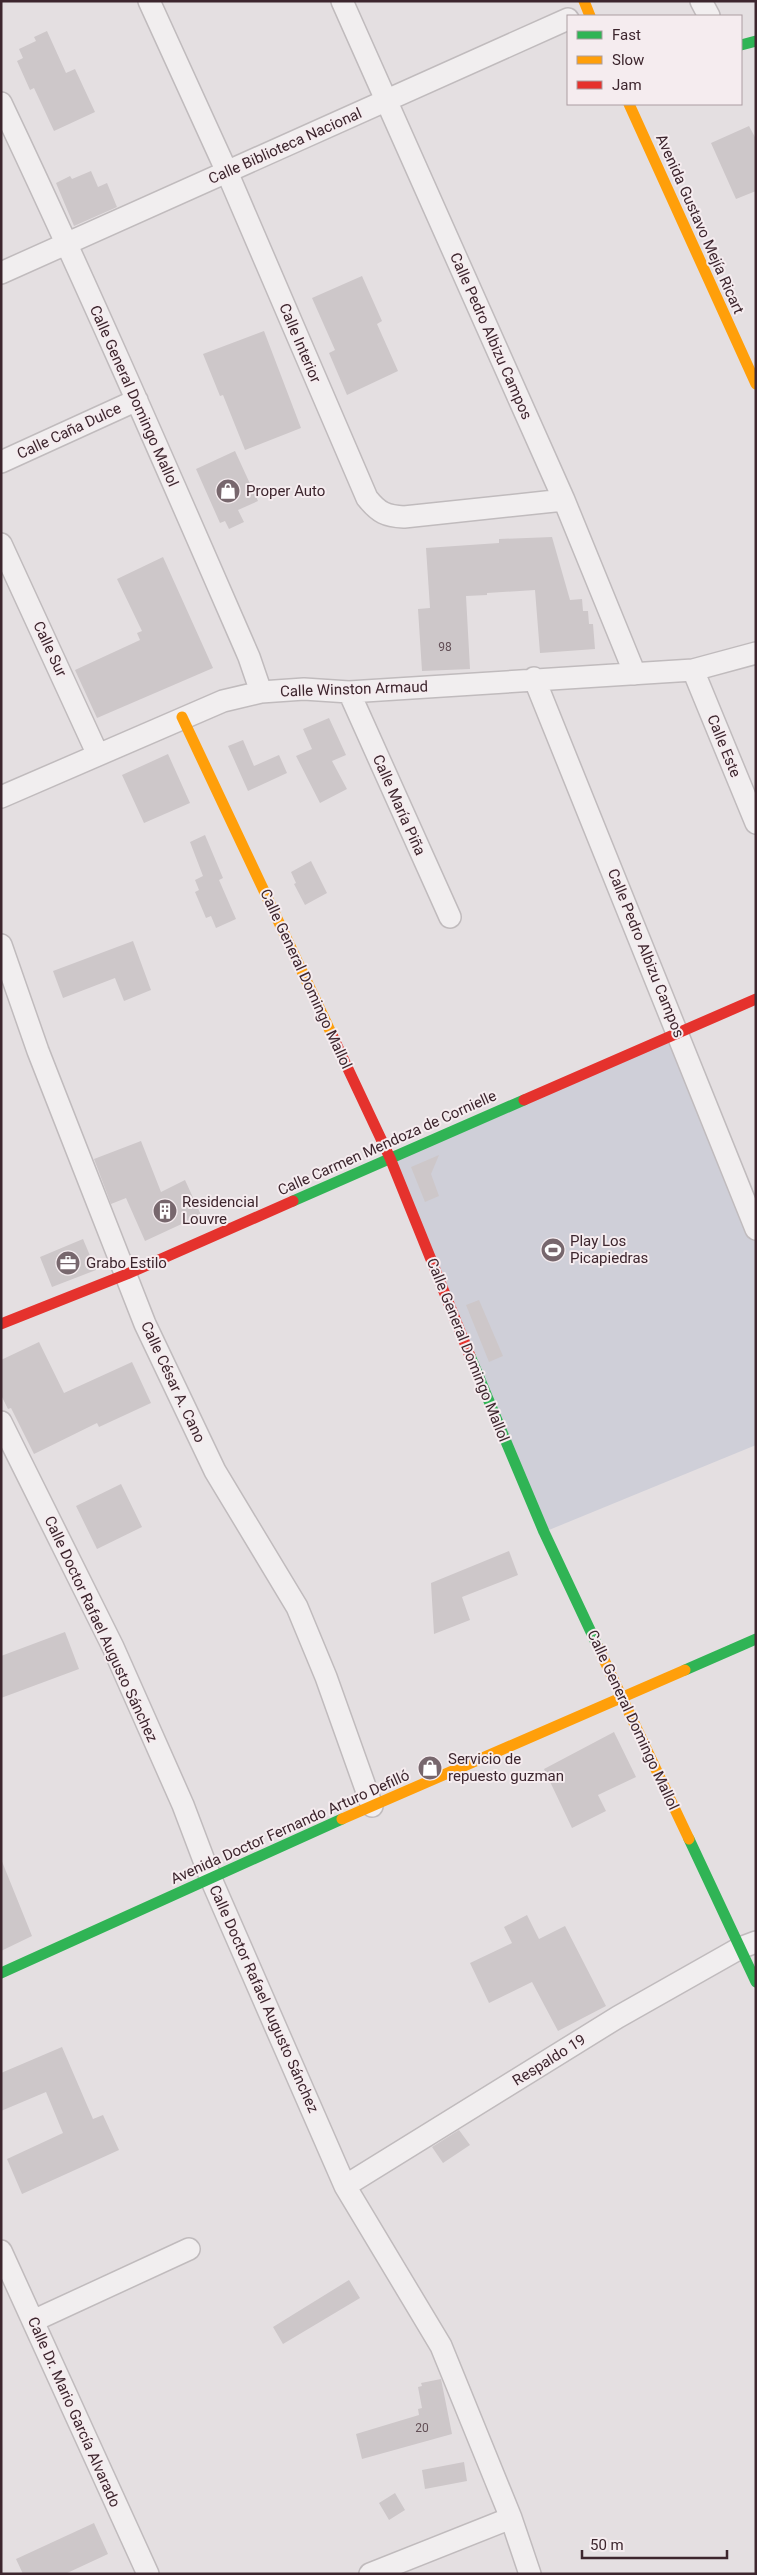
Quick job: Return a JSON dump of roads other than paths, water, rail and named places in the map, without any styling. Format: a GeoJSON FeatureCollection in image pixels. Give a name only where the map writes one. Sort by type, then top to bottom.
{"type":"FeatureCollection","features":[{"type":"Feature","properties":{"kind":"street","name":"Calle Interior"},"geometry":{"type":"LineString","coordinates":[[150,1],[227,172],[367,498],[378,511],[386,516],[404,517],[564,500]]}},
{"type":"Feature","properties":{"kind":"street","name":"Calle Pedro Albizu Campos"},"geometry":{"type":"LineString","coordinates":[[342,1],[564,500],[635,674]]}},
{"type":"Feature","properties":{"kind":"street"},"geometry":{"type":"LineString","coordinates":[[701,1],[708,15]]}},
{"type":"Feature","properties":{"kind":"street","name":"Calle Biblioteca Nacional"},"geometry":{"type":"LineString","coordinates":[[1,273],[567,19]]}},
{"type":"Feature","properties":{"kind":"street"},"geometry":{"type":"LineString","coordinates":[[742,45],[756,41]]}},
{"type":"Feature","properties":{"kind":"street","name":"Calle General Domingo Mallol"},"geometry":{"type":"LineString","coordinates":[[1,103],[68,244],[137,400],[249,656],[261,692]]}},
{"type":"Feature","properties":{"kind":"street","name":"Avenida Gustavo Mejía Ricart"},"geometry":{"type":"LineString","coordinates":[[629,105],[756,384]]}},
{"type":"Feature","properties":{"kind":"street","name":"Calle Caña Dulce"},"geometry":{"type":"LineString","coordinates":[[1,462],[137,400]]}},
{"type":"Feature","properties":{"kind":"street","name":"Calle Sur"},"geometry":{"type":"LineString","coordinates":[[1,544],[98,754]]}},
{"type":"Feature","properties":{"kind":"street","name":"Calle Winston Armaud"},"geometry":{"type":"LineString","coordinates":[[1,797],[223,701],[261,692],[304,689],[349,692],[534,678],[693,670],[756,652]]}},
{"type":"Feature","properties":{"kind":"street","name":"Calle Este"},"geometry":{"type":"LineString","coordinates":[[693,670],[756,822]]}},
{"type":"Feature","properties":{"kind":"street","name":"Calle Pedro Albizu Campos"},"geometry":{"type":"LineString","coordinates":[[534,678],[756,1229]]}},
{"type":"Feature","properties":{"kind":"street","name":"Calle María Piña"},"geometry":{"type":"LineString","coordinates":[[349,692],[450,917]]}},
{"type":"Feature","properties":{"kind":"street","name":"Calle General Domingo Mallol"},"geometry":{"type":"LineString","coordinates":[[182,718],[390,1158],[496,1420],[544,1532],[623,1698],[748,1945],[756,1982]]}},
{"type":"Feature","properties":{"kind":"street","name":"Calle César A. Cano"},"geometry":{"type":"LineString","coordinates":[[1,945],[38,1051],[145,1324],[214,1471],[304,1623],[372,1806]]}},
{"type":"Feature","properties":{"kind":"street","name":"Calle Carmen Mendoza de Cornielle"},"geometry":{"type":"LineString","coordinates":[[1,1324],[127,1274],[756,999]]}},
{"type":"Feature","properties":{"kind":"street","name":"Calle Doctor Rafael Augusto Sánchez"},"geometry":{"type":"LineString","coordinates":[[1,1422],[113,1647],[183,1805],[211,1879],[345,2186],[441,2346],[511,2518],[530,2574]]}},
{"type":"Feature","properties":{"kind":"street","name":"Avenida Doctor Fernando Arturo Defilló"},"geometry":{"type":"LineString","coordinates":[[1,1972],[372,1806],[756,1639]]}},
{"type":"Feature","properties":{"kind":"street","name":"Respaldo 19"},"geometry":{"type":"LineString","coordinates":[[345,2186],[618,2017],[748,1945]]}},
{"type":"Feature","properties":{"kind":"street"},"geometry":{"type":"LineString","coordinates":[[33,2321],[189,2249]]}},
{"type":"Feature","properties":{"kind":"street","name":"Calle Dr. Mario García Alvarado"},"geometry":{"type":"LineString","coordinates":[[1,2251],[148,2574]]}},
{"type":"Feature","properties":{"kind":"street"},"geometry":{"type":"LineString","coordinates":[[370,2574],[511,2518]]}},
{"type":"Feature","properties":{"kind":"place","name":"Proper Auto"},"geometry":{"type":"Point","coordinates":[228,491]}},
{"type":"Feature","properties":{"kind":"place","name":"Residencial Louvre"},"geometry":{"type":"Point","coordinates":[165,1211]}},
{"type":"Feature","properties":{"kind":"place","name":"Play Los Picapiedras"},"geometry":{"type":"Point","coordinates":[553,1250]}},
{"type":"Feature","properties":{"kind":"place","name":"Grabo Estilo"},"geometry":{"type":"Point","coordinates":[68,1263]}},
{"type":"Feature","properties":{"kind":"place","name":"Servicio de repuesto guzman"},"geometry":{"type":"Point","coordinates":[430,1768]}}]}
